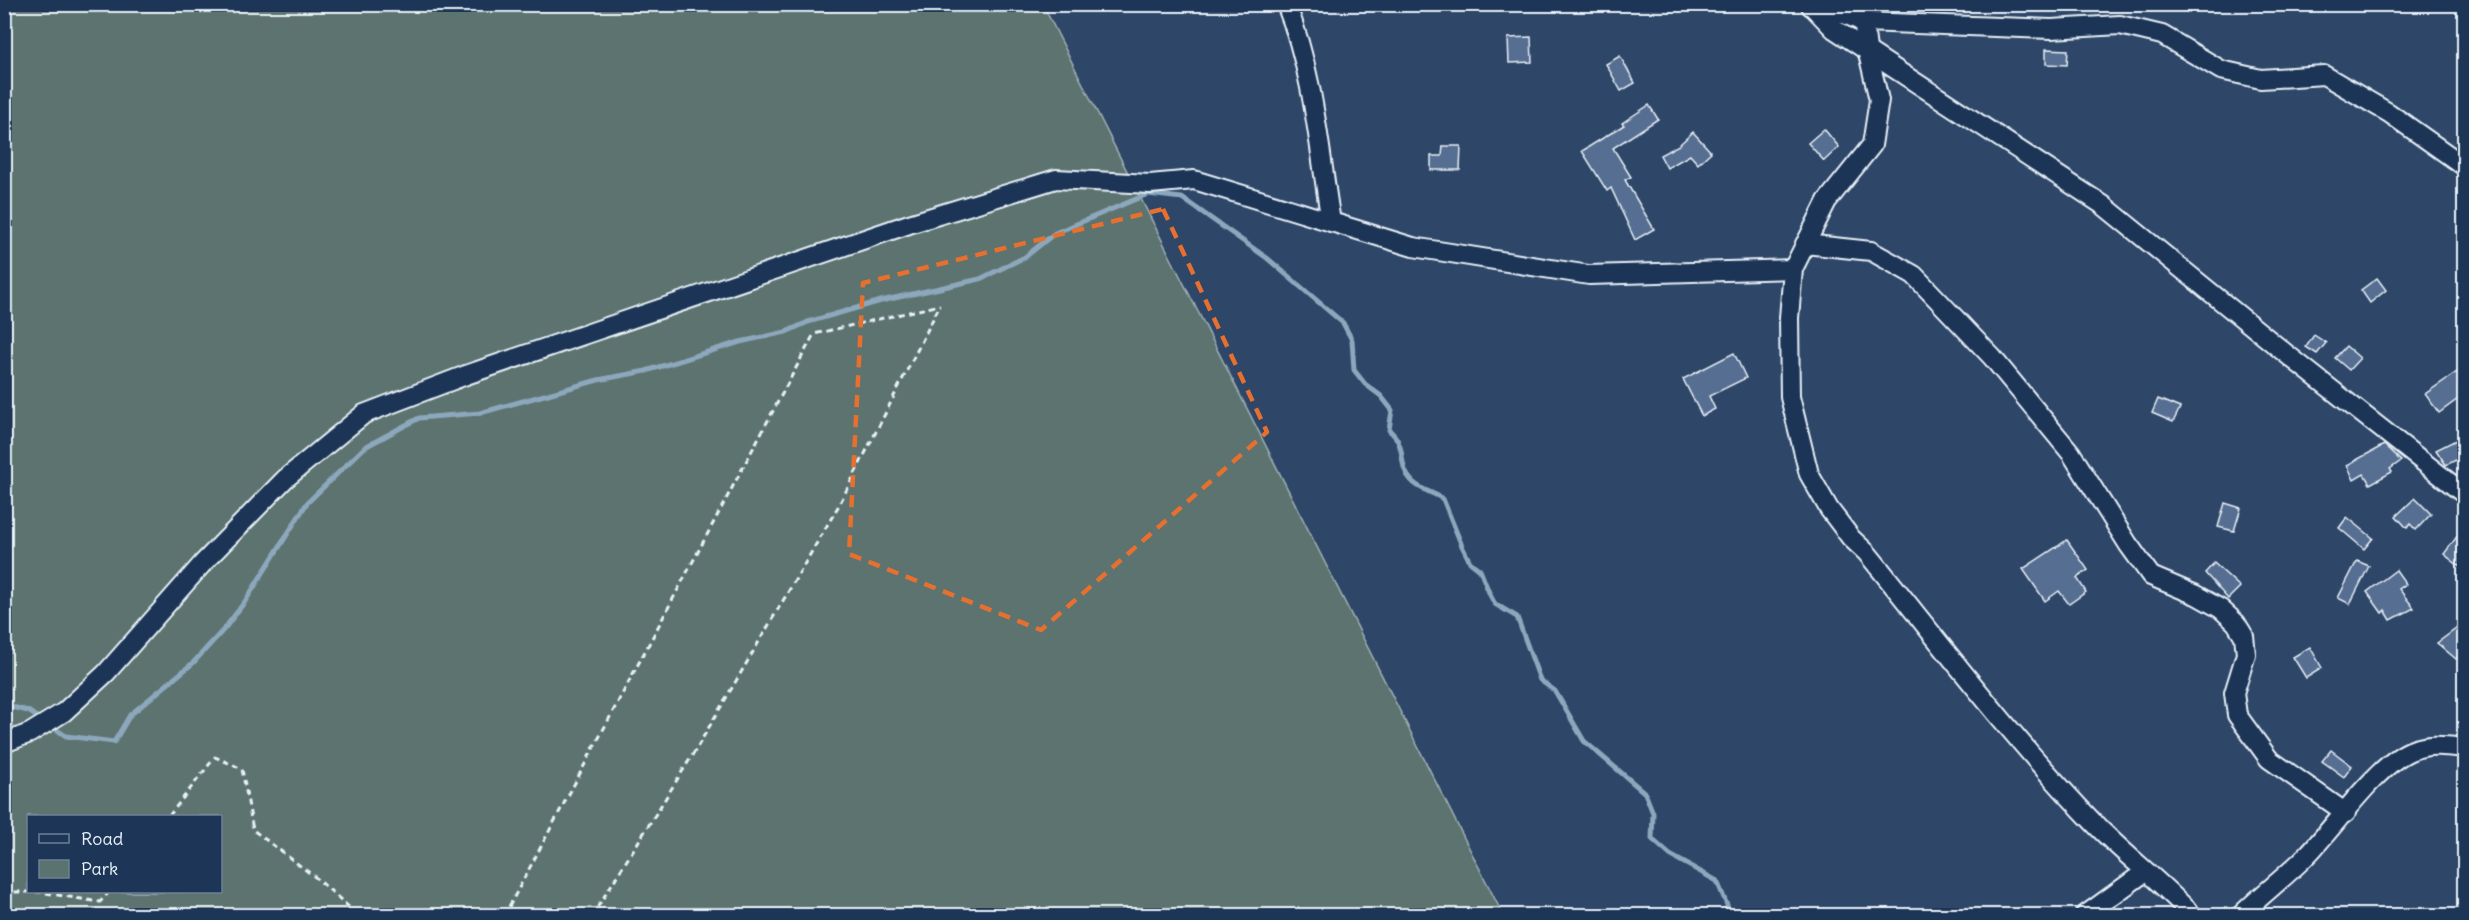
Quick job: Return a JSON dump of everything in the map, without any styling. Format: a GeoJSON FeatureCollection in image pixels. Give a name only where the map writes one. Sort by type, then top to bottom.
{"type":"FeatureCollection","features":[{"type":"Feature","properties":{"kind":"street"},"geometry":{"type":"LineString","coordinates":[[1286,4],[1299,38],[1314,100],[1331,222]]}},
{"type":"Feature","properties":{"kind":"street"},"geometry":{"type":"LineString","coordinates":[[1811,5],[1847,15],[1862,14],[2051,29],[2120,25],[2162,34],[2221,70],[2261,80],[2324,75],[2389,113],[2464,166]]}},
{"type":"Feature","properties":{"kind":"street"},"geometry":{"type":"LineString","coordinates":[[1811,5],[1834,29],[1867,48],[2103,205],[2464,494]]}},
{"type":"Feature","properties":{"kind":"street"},"geometry":{"type":"LineString","coordinates":[[1862,14],[1879,100],[1872,145],[1827,201],[1793,269],[1789,318],[1790,397],[1809,474],[1829,509],[1917,614],[1953,662],[2048,773],[2092,822],[2193,915]]}},
{"type":"Feature","properties":{"kind":"street"},"geometry":{"type":"LineString","coordinates":[[4,743],[30,733],[64,712],[106,673],[204,562],[285,479],[364,414],[455,379],[909,224],[1056,179],[1150,184],[1194,180],[1413,247],[1589,275],[1793,269]]}},
{"type":"Feature","properties":{"kind":"street"},"geometry":{"type":"LineString","coordinates":[[1805,244],[1871,251],[1914,275],[1992,357],[2071,453],[2128,544],[2151,576],[2196,595],[2221,609],[2236,623],[2244,636],[2246,654],[2234,693],[2237,715],[2269,759],[2346,813]]}},
{"type":"Feature","properties":{"kind":"street"},"geometry":{"type":"LineString","coordinates":[[2240,915],[2306,856],[2369,784],[2392,763],[2410,751],[2425,746],[2464,748]]}},
{"type":"Feature","properties":{"kind":"street"},"geometry":{"type":"LineString","coordinates":[[2084,915],[2145,872]]}},
{"type":"Feature","properties":{"kind":"path"},"geometry":{"type":"LineString","coordinates":[[504,915],[814,334],[940,305],[839,505],[695,751],[592,915]]}},
{"type":"Feature","properties":{"kind":"path"},"geometry":{"type":"LineString","coordinates":[[170,815],[215,757],[242,769],[251,806],[253,830],[315,877],[359,915]]}},
{"type":"Feature","properties":{"kind":"path"},"geometry":{"type":"LineString","coordinates":[[4,892],[27,892]]}},
{"type":"Feature","properties":{"kind":"path"},"geometry":{"type":"LineString","coordinates":[[45,893],[100,902],[107,893]]}},
{"type":"Feature","properties":{"kind":"highlighted area"},"geometry":{"type":"Polygon","coordinates":[[[1163,209],[1267,432],[1041,630],[849,554],[863,283],[1163,209]]]}},
{"type":"Feature","properties":{"kind":"green space"},"geometry":{"type":"Polygon","coordinates":[[[5,4],[1043,5],[1503,915],[5,916],[5,4]]]}},
{"type":"Feature","properties":{"kind":"building"},"geometry":{"type":"Polygon","coordinates":[[[1531,37],[1532,62],[1509,63],[1508,38],[1531,37]]]}},
{"type":"Feature","properties":{"kind":"building"},"geometry":{"type":"Polygon","coordinates":[[[2046,49],[2068,50],[2067,65],[2046,64],[2046,49]]]}},
{"type":"Feature","properties":{"kind":"building"},"geometry":{"type":"Polygon","coordinates":[[[1620,56],[1635,83],[1621,91],[1606,64],[1620,56]]]}},
{"type":"Feature","properties":{"kind":"building"},"geometry":{"type":"Polygon","coordinates":[[[1649,105],[1658,119],[1613,148],[1631,177],[1625,180],[1654,229],[1635,240],[1611,188],[1607,191],[1582,151],[1624,125],[1622,123],[1649,105]]]}},
{"type":"Feature","properties":{"kind":"building"},"geometry":{"type":"Polygon","coordinates":[[[1824,129],[1839,147],[1824,161],[1808,143],[1824,129]]]}},
{"type":"Feature","properties":{"kind":"building"},"geometry":{"type":"Polygon","coordinates":[[[1693,132],[1711,152],[1698,164],[1690,155],[1667,168],[1660,155],[1679,145],[1693,132]]]}},
{"type":"Feature","properties":{"kind":"building"},"geometry":{"type":"Polygon","coordinates":[[[1443,146],[1461,146],[1460,170],[1431,170],[1431,156],[1442,156],[1443,146]]]}},
{"type":"Feature","properties":{"kind":"building"},"geometry":{"type":"Polygon","coordinates":[[[2377,278],[2386,290],[2370,303],[2361,290],[2377,278]]]}},
{"type":"Feature","properties":{"kind":"building"},"geometry":{"type":"Polygon","coordinates":[[[2314,335],[2326,343],[2317,354],[2306,347],[2314,335]]]}},
{"type":"Feature","properties":{"kind":"building"},"geometry":{"type":"Polygon","coordinates":[[[2346,346],[2360,358],[2349,370],[2335,358],[2346,346]]]}},
{"type":"Feature","properties":{"kind":"building"},"geometry":{"type":"Polygon","coordinates":[[[1734,353],[1746,378],[1709,396],[1715,409],[1702,416],[1683,379],[1734,353]]]}},
{"type":"Feature","properties":{"kind":"building"},"geometry":{"type":"Polygon","coordinates":[[[2457,372],[2464,383],[2458,390],[2462,396],[2439,413],[2425,394],[2457,372]]]}},
{"type":"Feature","properties":{"kind":"building"},"geometry":{"type":"Polygon","coordinates":[[[2158,399],[2180,408],[2173,422],[2152,413],[2158,399]]]}},
{"type":"Feature","properties":{"kind":"building"},"geometry":{"type":"Polygon","coordinates":[[[2456,440],[2464,456],[2446,465],[2436,450],[2456,440]]]}},
{"type":"Feature","properties":{"kind":"building"},"geometry":{"type":"Polygon","coordinates":[[[2384,445],[2401,461],[2390,469],[2392,472],[2370,484],[2364,474],[2354,480],[2347,465],[2384,445]]]}},
{"type":"Feature","properties":{"kind":"building"},"geometry":{"type":"Polygon","coordinates":[[[2415,498],[2431,514],[2416,530],[2410,524],[2407,528],[2396,516],[2415,498]]]}},
{"type":"Feature","properties":{"kind":"building"},"geometry":{"type":"Polygon","coordinates":[[[2225,503],[2241,508],[2234,531],[2218,527],[2225,503]]]}},
{"type":"Feature","properties":{"kind":"building"},"geometry":{"type":"Polygon","coordinates":[[[2347,517],[2373,538],[2364,549],[2339,528],[2347,517]]]}},
{"type":"Feature","properties":{"kind":"building"},"geometry":{"type":"Polygon","coordinates":[[[2464,527],[2464,570],[2444,554],[2464,527]]]}},
{"type":"Feature","properties":{"kind":"building"},"geometry":{"type":"Polygon","coordinates":[[[2067,540],[2088,570],[2077,578],[2086,592],[2069,604],[2059,591],[2045,601],[2023,569],[2067,540]]]}},
{"type":"Feature","properties":{"kind":"building"},"geometry":{"type":"Polygon","coordinates":[[[2357,561],[2369,566],[2350,604],[2338,598],[2357,561]]]}},
{"type":"Feature","properties":{"kind":"building"},"geometry":{"type":"Polygon","coordinates":[[[2214,563],[2240,587],[2228,599],[2205,573],[2214,563]]]}},
{"type":"Feature","properties":{"kind":"building"},"geometry":{"type":"Polygon","coordinates":[[[2396,570],[2406,584],[2399,589],[2414,608],[2391,620],[2385,610],[2382,613],[2367,592],[2396,570]]]}},
{"type":"Feature","properties":{"kind":"building"},"geometry":{"type":"Polygon","coordinates":[[[2464,623],[2464,649],[2456,659],[2437,643],[2464,623]]]}},
{"type":"Feature","properties":{"kind":"building"},"geometry":{"type":"Polygon","coordinates":[[[2310,647],[2322,668],[2306,678],[2293,657],[2310,647]]]}},
{"type":"Feature","properties":{"kind":"building"},"geometry":{"type":"Polygon","coordinates":[[[2331,750],[2352,766],[2344,777],[2322,761],[2331,750]]]}},
{"type":"Feature","properties":{"kind":"waterway"},"geometry":{"type":"LineString","coordinates":[[4,705],[28,711],[66,736],[114,742],[130,715],[193,663],[225,628],[246,600],[307,503],[365,447],[419,418],[480,413],[598,380],[646,371],[740,342],[786,332],[808,322],[881,301],[980,279],[1025,257],[1055,233],[1148,194],[1182,198],[1267,258],[1343,323],[1352,340],[1354,370],[1392,410],[1389,430],[1395,436],[1401,449],[1407,474],[1418,486],[1443,499],[1462,546],[1470,562],[1480,570],[1495,604],[1517,617],[1540,680],[1555,691],[1584,741],[1645,793],[1653,813],[1652,839],[1670,855],[1717,881],[1729,916]]}}]}
